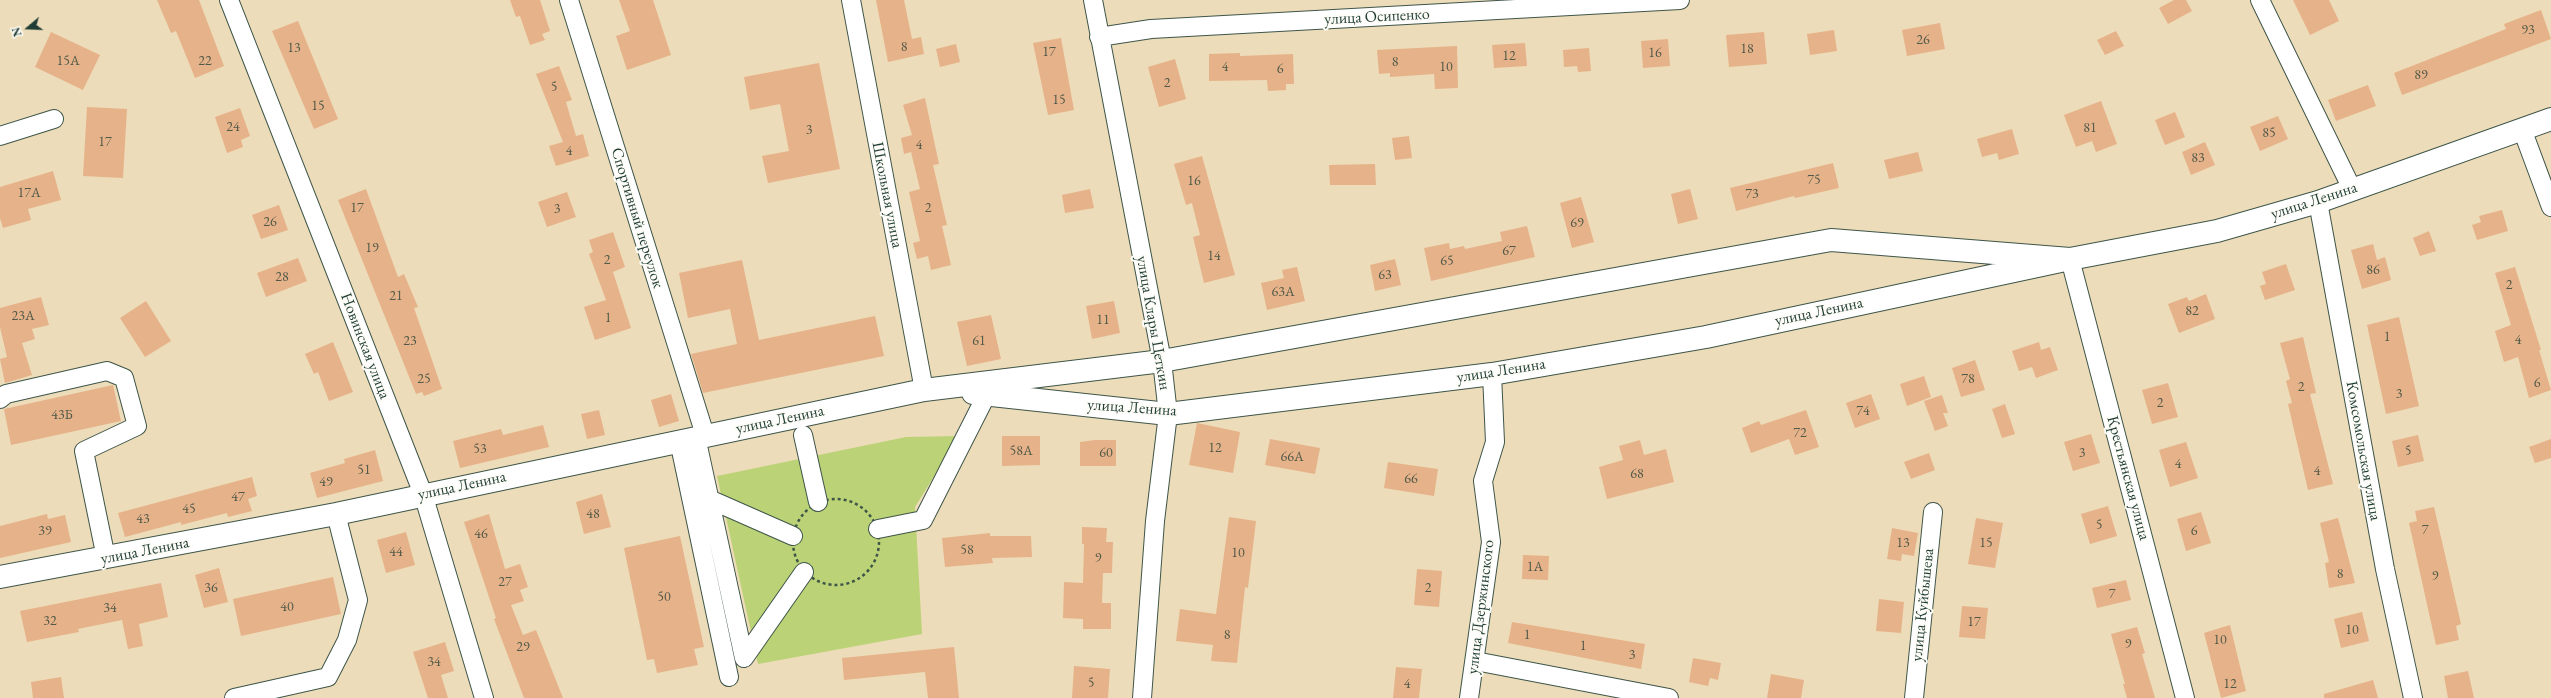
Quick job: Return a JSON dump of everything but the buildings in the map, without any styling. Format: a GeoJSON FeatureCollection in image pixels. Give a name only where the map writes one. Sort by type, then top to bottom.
{"type":"FeatureCollection","features":[{"type":"Feature","properties":{"kind":"main road","name":"улица Ленина"},"geometry":{"type":"LineString","coordinates":[[924,390],[987,394],[1168,414],[1492,374],[1706,336],[2070,259],[2217,231],[2318,202],[2551,119]]}},
{"type":"Feature","properties":{"kind":"main road","name":"улица Ленина"},"geometry":{"type":"LineString","coordinates":[[0,577],[336,514],[423,494],[924,390],[1162,361],[1831,240],[2070,259]]}},
{"type":"Feature","properties":{"kind":"street","name":"Новинская улица"},"geometry":{"type":"LineString","coordinates":[[229,0],[423,494],[484,698]]}},
{"type":"Feature","properties":{"kind":"street","name":"Спортивный переулок"},"geometry":{"type":"LineString","coordinates":[[569,0],[693,438]]}},
{"type":"Feature","properties":{"kind":"street","name":"Школьная улица"},"geometry":{"type":"LineString","coordinates":[[851,0],[924,390]]}},
{"type":"Feature","properties":{"kind":"street","name":"улица Клары Цеткин"},"geometry":{"type":"LineString","coordinates":[[1093,0],[1162,361],[1168,414],[1155,521],[1142,698]]}},
{"type":"Feature","properties":{"kind":"street","name":"улица Осипенко"},"geometry":{"type":"LineString","coordinates":[[1099,37],[1150,29],[1680,0]]}},
{"type":"Feature","properties":{"kind":"street"},"geometry":{"type":"LineString","coordinates":[[2260,0],[2352,189]]}},
{"type":"Feature","properties":{"kind":"street"},"geometry":{"type":"LineString","coordinates":[[0,136],[54,119]]}},
{"type":"Feature","properties":{"kind":"street"},"geometry":{"type":"LineString","coordinates":[[2522,129],[2551,207]]}},
{"type":"Feature","properties":{"kind":"street","name":"Комсомольская улица"},"geometry":{"type":"LineString","coordinates":[[2318,202],[2384,569],[2413,698]]}},
{"type":"Feature","properties":{"kind":"street","name":"Крестьянская улица"},"geometry":{"type":"LineString","coordinates":[[2070,259],[2185,698]]}},
{"type":"Feature","properties":{"kind":"street"},"geometry":{"type":"LineString","coordinates":[[0,399],[6,394],[106,372],[124,378],[137,426],[84,451],[106,558]]}},
{"type":"Feature","properties":{"kind":"street","name":"улица Дзержинского"},"geometry":{"type":"LineString","coordinates":[[1469,698],[1491,542],[1483,481],[1495,442],[1492,374]]}},
{"type":"Feature","properties":{"kind":"street"},"geometry":{"type":"LineString","coordinates":[[878,529],[923,520],[987,394]]}},
{"type":"Feature","properties":{"kind":"street"},"geometry":{"type":"LineString","coordinates":[[803,435],[818,502]]}},
{"type":"Feature","properties":{"kind":"street"},"geometry":{"type":"LineString","coordinates":[[693,438],[709,499],[744,658],[804,572]]}},
{"type":"Feature","properties":{"kind":"street"},"geometry":{"type":"LineString","coordinates":[[693,438],[729,677]]}},
{"type":"Feature","properties":{"kind":"street"},"geometry":{"type":"LineString","coordinates":[[709,499],[793,536]]}},
{"type":"Feature","properties":{"kind":"street","name":"улица Куйбышева"},"geometry":{"type":"LineString","coordinates":[[1914,698],[1933,512]]}},
{"type":"Feature","properties":{"kind":"street"},"geometry":{"type":"LineString","coordinates":[[234,698],[328,677],[347,640],[358,600],[336,514]]}},
{"type":"Feature","properties":{"kind":"street"},"geometry":{"type":"LineString","coordinates":[[1475,661],[1669,698]]}},
{"type":"Feature","properties":{"kind":"path"},"geometry":{"type":"LineString","coordinates":[[833,498],[847,500],[861,505],[871,516],[878,529],[880,543],[877,558],[870,570],[858,580],[845,585],[830,585],[816,581],[804,572],[797,561],[793,549],[793,536],[797,522],[806,510],[818,502],[833,498]]}},
{"type":"Feature","properties":{"kind":"green space"},"geometry":{"type":"Polygon","coordinates":[[[959,436],[915,507],[922,634],[758,664],[717,476],[906,437],[959,436]]]}}]}
